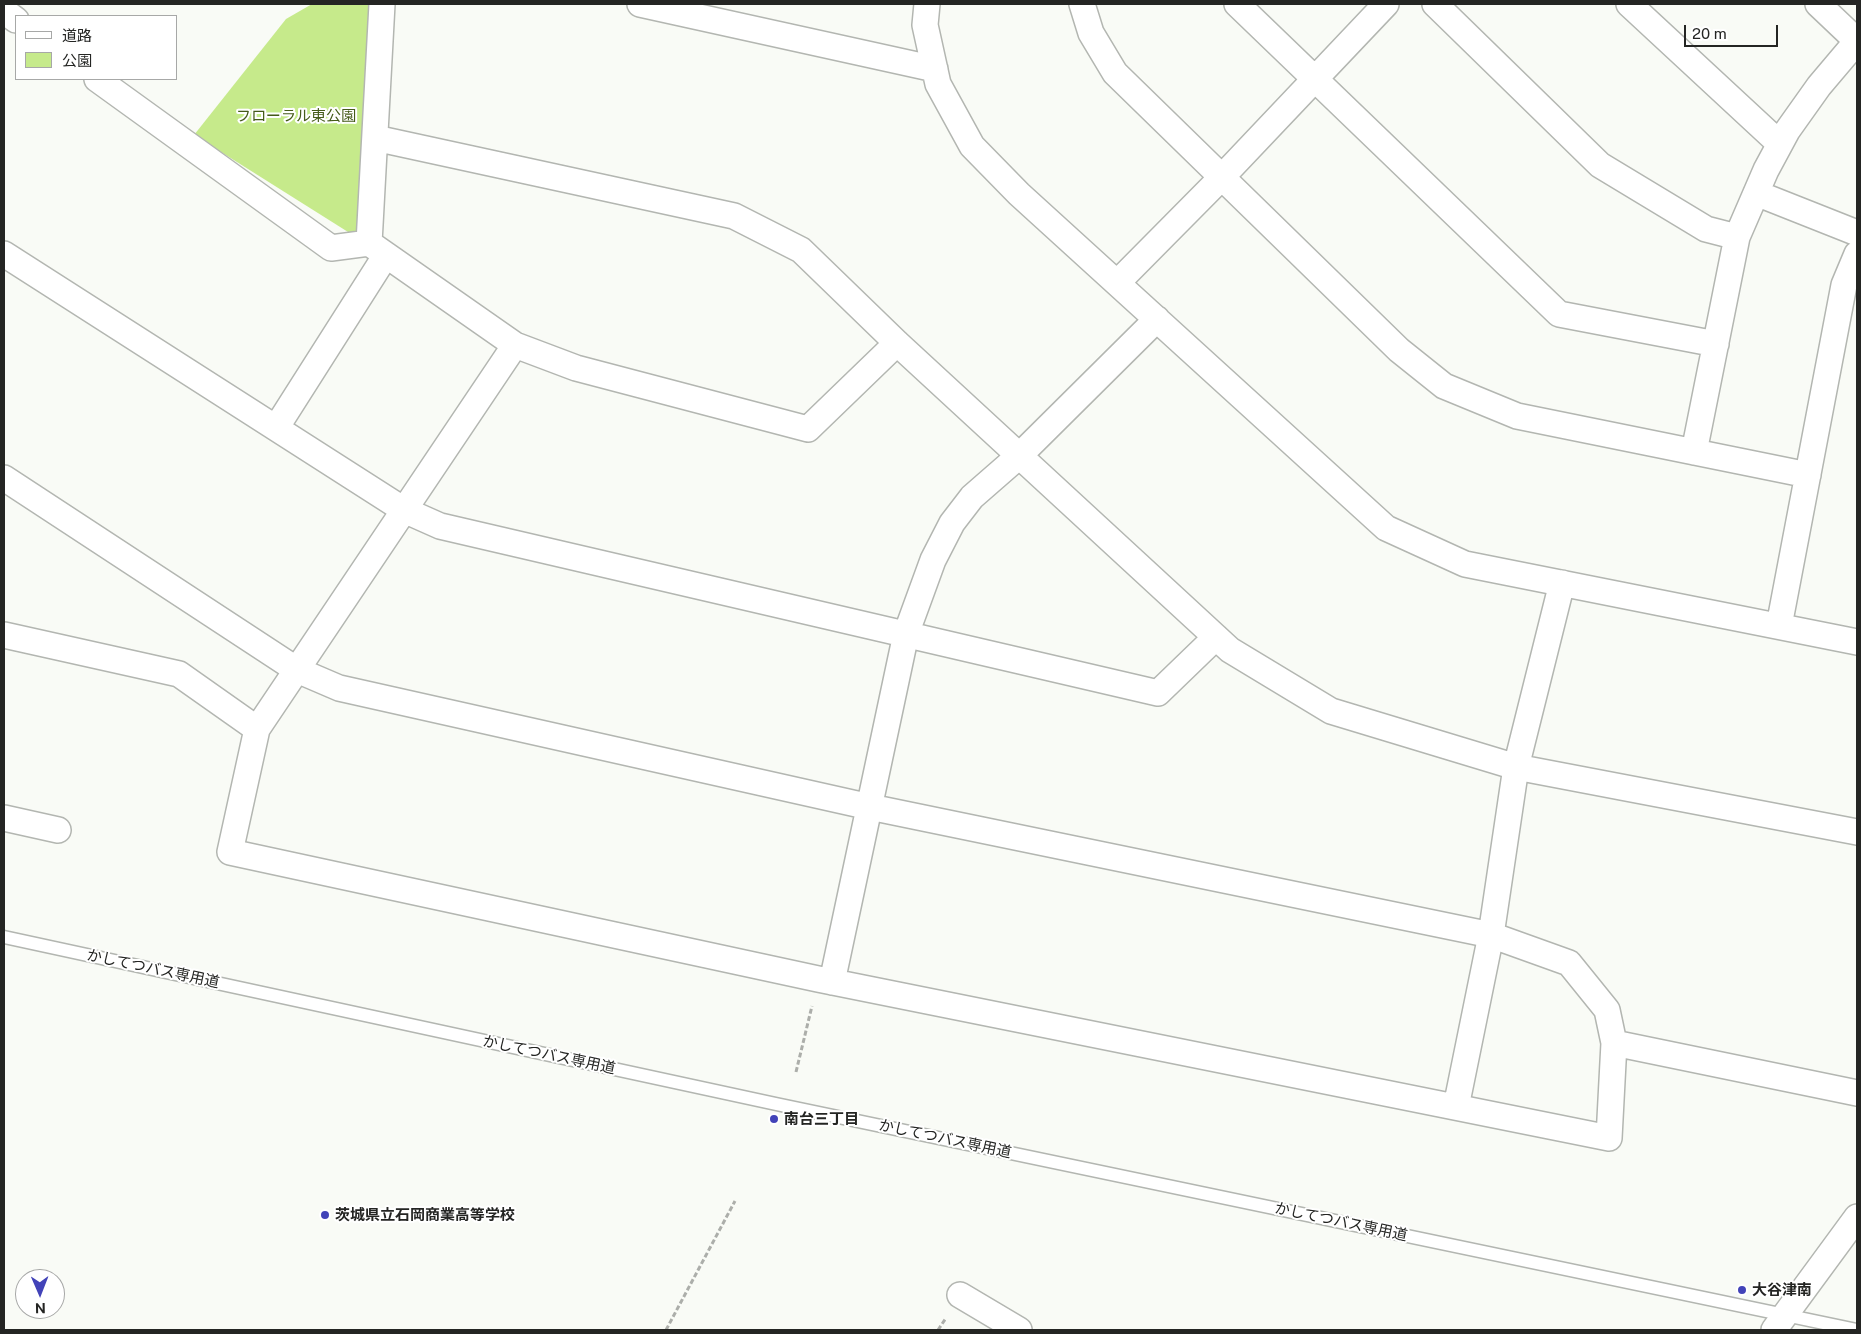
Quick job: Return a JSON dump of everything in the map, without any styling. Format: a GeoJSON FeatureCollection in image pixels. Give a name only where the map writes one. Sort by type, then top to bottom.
{"type":"FeatureCollection","features":[{"type":"Feature","properties":{"kind":"street"},"geometry":{"type":"LineString","coordinates":[[276,428],[378,249],[375,138],[382,4]]}},
{"type":"Feature","properties":{"kind":"street"},"geometry":{"type":"LineString","coordinates":[[640,4],[935,69]]}},
{"type":"Feature","properties":{"kind":"street"},"geometry":{"type":"LineString","coordinates":[[927,4],[925,25],[938,84],[972,146],[1020,194],[1386,528],[1465,564],[1857,642]]}},
{"type":"Feature","properties":{"kind":"street"},"geometry":{"type":"LineString","coordinates":[[1082,4],[1091,33],[1115,73],[1399,350],[1444,386],[1517,416],[1808,475]]}},
{"type":"Feature","properties":{"kind":"street"},"geometry":{"type":"LineString","coordinates":[[1237,4],[1559,314],[1716,344]]}},
{"type":"Feature","properties":{"kind":"street"},"geometry":{"type":"LineString","coordinates":[[1117,283],[1222,177],[1386,4]]}},
{"type":"Feature","properties":{"kind":"street"},"geometry":{"type":"LineString","coordinates":[[1434,4],[1600,164],[1706,228],[1737,237]]}},
{"type":"Feature","properties":{"kind":"street"},"geometry":{"type":"LineString","coordinates":[[1629,4],[1780,144]]}},
{"type":"Feature","properties":{"kind":"street"},"geometry":{"type":"LineString","coordinates":[[1694,452],[1737,237],[1787,131],[1819,86],[1857,41],[1818,4]]}},
{"type":"Feature","properties":{"kind":"street"},"geometry":{"type":"LineString","coordinates":[[4,11],[15,19]]}},
{"type":"Feature","properties":{"kind":"street"},"geometry":{"type":"LineString","coordinates":[[98,80],[331,248],[378,249],[515,345],[576,368],[808,429],[897,343]]}},
{"type":"Feature","properties":{"kind":"street"},"geometry":{"type":"LineString","coordinates":[[375,138],[734,216],[801,250],[897,343],[1230,650],[1331,711],[1516,767],[1857,832]]}},
{"type":"Feature","properties":{"kind":"street"},"geometry":{"type":"LineString","coordinates":[[1756,194],[1857,233]]}},
{"type":"Feature","properties":{"kind":"street"},"geometry":{"type":"LineString","coordinates":[[4,254],[404,510],[440,526],[1158,693],[1216,637]]}},
{"type":"Feature","properties":{"kind":"street"},"geometry":{"type":"LineString","coordinates":[[1779,626],[1844,285],[1857,254]]}},
{"type":"Feature","properties":{"kind":"street"},"geometry":{"type":"LineString","coordinates":[[825,980],[870,807],[906,634],[933,560],[952,523],[972,496],[1019,456],[1157,319]]}},
{"type":"Feature","properties":{"kind":"street"},"geometry":{"type":"LineString","coordinates":[[4,478],[297,670],[339,688],[870,807],[1491,935],[1569,963],[1607,1010],[1614,1043],[1608,1138],[825,980],[230,852],[257,729],[297,670],[515,345]]}},
{"type":"Feature","properties":{"kind":"street"},"geometry":{"type":"LineString","coordinates":[[1456,1107],[1491,935],[1516,767],[1562,583]]}},
{"type":"Feature","properties":{"kind":"street"},"geometry":{"type":"LineString","coordinates":[[4,635],[179,674],[257,729]]}},
{"type":"Feature","properties":{"kind":"street"},"geometry":{"type":"LineString","coordinates":[[4,818],[58,830]]}},
{"type":"Feature","properties":{"kind":"street"},"geometry":{"type":"LineString","coordinates":[[1614,1043],[1857,1094]]}},
{"type":"Feature","properties":{"kind":"street"},"geometry":{"type":"LineString","coordinates":[[1780,1322],[1857,1217]]}},
{"type":"Feature","properties":{"kind":"street"},"geometry":{"type":"LineString","coordinates":[[960,1295],[1019,1330]]}},
{"type":"Feature","properties":{"kind":"lane","name":"かしてつバス専用道"},"geometry":{"type":"LineString","coordinates":[[4,937],[1780,1322],[1857,1330]]}},
{"type":"Feature","properties":{"kind":"path"},"geometry":{"type":"LineString","coordinates":[[796,1072],[825,980]]}},
{"type":"Feature","properties":{"kind":"path"},"geometry":{"type":"LineString","coordinates":[[666,1330],[735,1201]]}},
{"type":"Feature","properties":{"kind":"green space","name":"フローラル東公園"},"geometry":{"type":"Polygon","coordinates":[[[312,4],[371,4],[356,237],[194,135],[286,19],[312,4]]]}},
{"type":"Feature","properties":{"kind":"place","name":"南台三丁目"},"geometry":{"type":"Point","coordinates":[774,1119]}},
{"type":"Feature","properties":{"kind":"place","name":"茨城県立石岡商業高等学校"},"geometry":{"type":"Point","coordinates":[325,1215]}},
{"type":"Feature","properties":{"kind":"place","name":"大谷津南"},"geometry":{"type":"Point","coordinates":[1742,1290]}}]}
